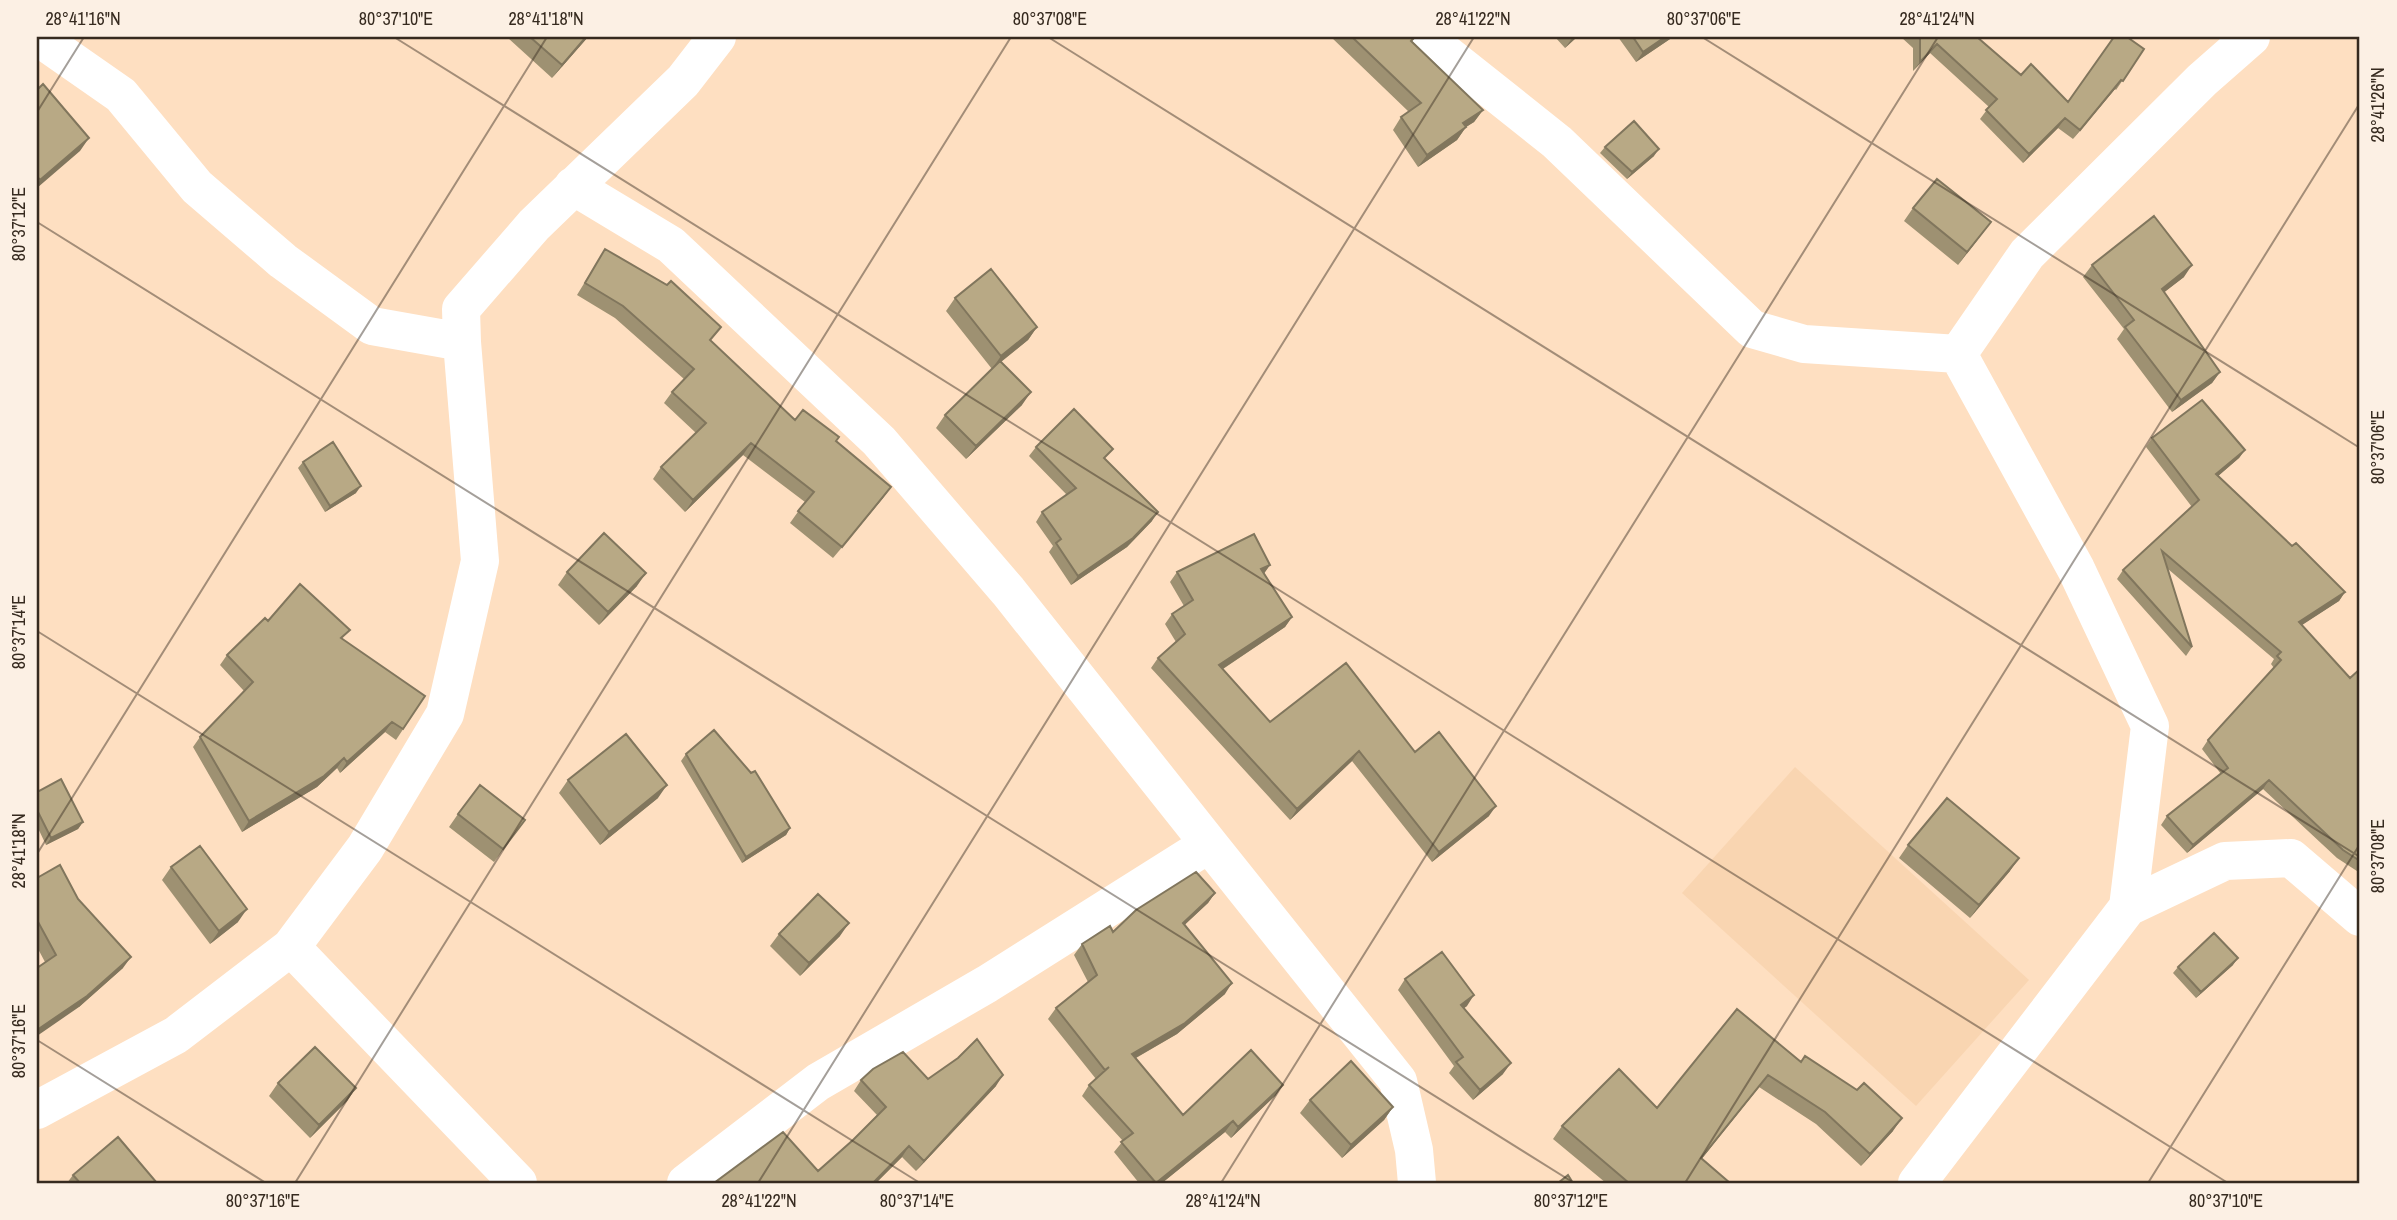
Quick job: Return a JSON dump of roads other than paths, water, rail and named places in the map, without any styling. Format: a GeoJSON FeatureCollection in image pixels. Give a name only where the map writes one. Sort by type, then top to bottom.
{"type":"FeatureCollection","features":[{"type":"Feature","properties":{"kind":"street"},"geometry":{"type":"LineString","coordinates":[[37,1110],[176,1035],[292,947],[365,848],[445,713],[480,561],[461,309],[534,225],[683,81],[716,37]]}},
{"type":"Feature","properties":{"kind":"street"},"geometry":{"type":"LineString","coordinates":[[1426,37],[1557,142],[1752,328],[1804,344],[1958,354]]}},
{"type":"Feature","properties":{"kind":"street"},"geometry":{"type":"LineString","coordinates":[[1958,354],[2027,254],[2202,80],[2251,37]]}},
{"type":"Feature","properties":{"kind":"street"},"geometry":{"type":"LineString","coordinates":[[37,41],[45,42],[121,95],[197,187],[284,261],[373,326],[462,342]]}},
{"type":"Feature","properties":{"kind":"street"},"geometry":{"type":"LineString","coordinates":[[573,186],[671,245],[878,441],[1008,591],[1398,1081],[1414,1150],[1417,1183]]}},
{"type":"Feature","properties":{"kind":"street"},"geometry":{"type":"LineString","coordinates":[[1958,354],[2076,569],[2150,726],[2128,907]]}},
{"type":"Feature","properties":{"kind":"street"},"geometry":{"type":"LineString","coordinates":[[686,1183],[818,1082],[987,984],[1209,844]]}},
{"type":"Feature","properties":{"kind":"street"},"geometry":{"type":"LineString","coordinates":[[1917,1183],[2128,907],[2225,861],[2291,858],[2360,917]]}},
{"type":"Feature","properties":{"kind":"street"},"geometry":{"type":"LineString","coordinates":[[292,947],[518,1183]]}}]}
